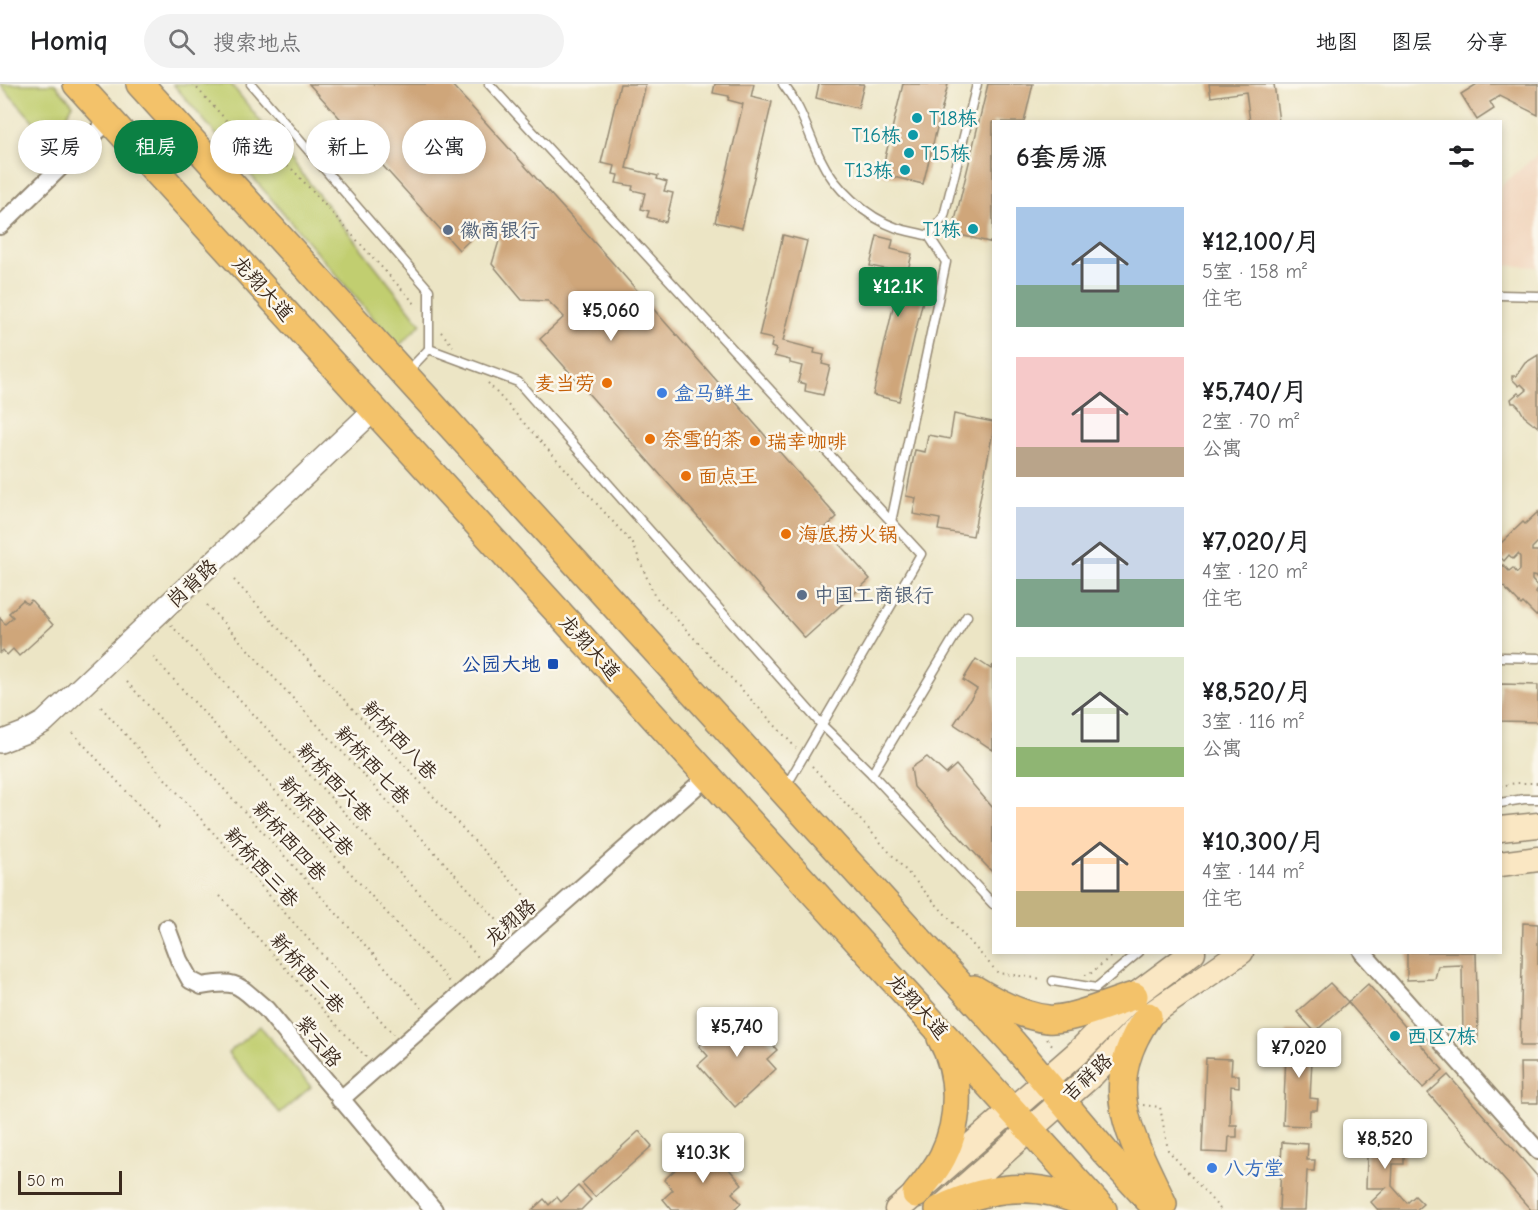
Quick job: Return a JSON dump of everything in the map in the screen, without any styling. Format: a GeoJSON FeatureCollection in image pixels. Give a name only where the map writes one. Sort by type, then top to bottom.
{"type":"FeatureCollection","features":[{"type":"Feature","properties":{"kind":"main road","name":"龙翔大道"},"geometry":{"type":"LineString","coordinates":[[77,84],[1104,1210]]}},
{"type":"Feature","properties":{"kind":"main road"},"geometry":{"type":"LineString","coordinates":[[140,84],[950,974],[1158,1210]]}},
{"type":"Feature","properties":{"kind":"main road"},"geometry":{"type":"LineString","coordinates":[[1502,829],[1538,825]]}},
{"type":"Feature","properties":{"kind":"main road"},"geometry":{"type":"LineString","coordinates":[[1502,864],[1538,860]]}},
{"type":"Feature","properties":{"kind":"main road","name":"吉祥路"},"geometry":{"type":"LineString","coordinates":[[907,1202],[1021,1119],[1054,1091],[1093,1074],[1141,1006],[1191,954]]}},
{"type":"Feature","properties":{"kind":"main road","name":"吉祥路"},"geometry":{"type":"LineString","coordinates":[[1054,1091],[1068,1061],[1141,1006],[1236,954]]}},
{"type":"Feature","properties":{"kind":"main road"},"geometry":{"type":"LineString","coordinates":[[950,974],[1006,1006],[1048,1019],[1141,1006],[1135,1036],[1123,1071],[1122,1102],[1130,1134],[1166,1210]]}},
{"type":"Feature","properties":{"kind":"main road"},"geometry":{"type":"LineString","coordinates":[[907,1202],[931,1176],[944,1156],[952,1134],[956,1111],[956,1087],[952,1064],[943,1041],[931,1021],[916,1004]]}},
{"type":"Feature","properties":{"kind":"main road","name":"吉祥路"},"geometry":{"type":"LineString","coordinates":[[939,1210],[1021,1119]]}},
{"type":"Feature","properties":{"kind":"main road"},"geometry":{"type":"LineString","coordinates":[[939,1210],[963,1198],[989,1191],[1016,1188],[1043,1190],[1070,1197],[1096,1210]]}},
{"type":"Feature","properties":{"kind":"street"},"geometry":{"type":"LineString","coordinates":[[0,226],[110,119]]}},
{"type":"Feature","properties":{"kind":"street","name":"岗背路"},"geometry":{"type":"LineString","coordinates":[[0,742],[44,722],[375,410]]}},
{"type":"Feature","properties":{"kind":"street","name":"龙翔路"},"geometry":{"type":"LineString","coordinates":[[340,1100],[708,776]]}},
{"type":"Feature","properties":{"kind":"street","name":"紫云路"},"geometry":{"type":"LineString","coordinates":[[167,928],[179,960],[190,980],[202,986],[235,983],[266,1009],[434,1210]]}},
{"type":"Feature","properties":{"kind":"street"},"geometry":{"type":"LineString","coordinates":[[1364,954],[1538,1151]]}},
{"type":"Feature","properties":{"kind":"lane"},"geometry":{"type":"LineString","coordinates":[[250,84],[429,290],[429,349],[405,375]]}},
{"type":"Feature","properties":{"kind":"lane"},"geometry":{"type":"LineString","coordinates":[[489,84],[921,554],[784,791]]}},
{"type":"Feature","properties":{"kind":"lane"},"geometry":{"type":"LineString","coordinates":[[783,84],[796,101],[821,160],[840,188],[866,211],[886,222],[928,236],[946,262],[891,522]]}},
{"type":"Feature","properties":{"kind":"lane"},"geometry":{"type":"LineString","coordinates":[[928,236],[944,216],[977,84]]}},
{"type":"Feature","properties":{"kind":"lane"},"geometry":{"type":"LineString","coordinates":[[1502,295],[1538,296]]}},
{"type":"Feature","properties":{"kind":"lane"},"geometry":{"type":"LineString","coordinates":[[429,349],[518,382],[822,725],[872,774],[992,903]]}},
{"type":"Feature","properties":{"kind":"lane"},"geometry":{"type":"LineString","coordinates":[[872,774],[968,616]]}},
{"type":"Feature","properties":{"kind":"lane"},"geometry":{"type":"LineString","coordinates":[[1502,657],[1538,658]]}},
{"type":"Feature","properties":{"kind":"lane"},"geometry":{"type":"LineString","coordinates":[[1502,803],[1538,799]]}},
{"type":"Feature","properties":{"kind":"lane"},"geometry":{"type":"LineString","coordinates":[[1053,981],[1096,988],[1137,954]]}},
{"type":"Feature","properties":{"kind":"path"},"geometry":{"type":"LineString","coordinates":[[193,84],[249,145],[293,170],[471,365],[633,544],[654,595],[804,756],[998,973],[1053,981],[1090,974],[1114,954]]}},
{"type":"Feature","properties":{"kind":"path","name":"新桥西八巷"},"geometry":{"type":"LineString","coordinates":[[234,580],[546,919]]}},
{"type":"Feature","properties":{"kind":"path","name":"新桥西七巷"},"geometry":{"type":"LineString","coordinates":[[207,605],[519,943]]}},
{"type":"Feature","properties":{"kind":"path","name":"新桥西六巷"},"geometry":{"type":"LineString","coordinates":[[160,613],[489,969]]}},
{"type":"Feature","properties":{"kind":"path","name":"新桥西五巷"},"geometry":{"type":"LineString","coordinates":[[153,657],[461,994]]}},
{"type":"Feature","properties":{"kind":"path","name":"新桥西四巷"},"geometry":{"type":"LineString","coordinates":[[127,682],[432,1019]]}},
{"type":"Feature","properties":{"kind":"path","name":"新桥西三巷"},"geometry":{"type":"LineString","coordinates":[[101,707],[403,1045]]}},
{"type":"Feature","properties":{"kind":"path"},"geometry":{"type":"LineString","coordinates":[[73,733],[161,829]]}},
{"type":"Feature","properties":{"kind":"path"},"geometry":{"type":"LineString","coordinates":[[1502,786],[1538,783]]}},
{"type":"Feature","properties":{"kind":"path","name":"新桥西二巷"},"geometry":{"type":"LineString","coordinates":[[220,896],[376,1068]]}},
{"type":"Feature","properties":{"kind":"path"},"geometry":{"type":"LineString","coordinates":[[1048,1019],[1046,1038],[1068,1061]]}},
{"type":"Feature","properties":{"kind":"path"},"geometry":{"type":"LineString","coordinates":[[1122,1102],[1160,1107],[1168,1150],[1221,1210]]}},
{"type":"Feature","properties":{"kind":"shaded area"},"geometry":{"type":"Polygon","coordinates":[[[1538,154],[1538,267],[1502,265],[1502,185],[1538,154]]]}},
{"type":"Feature","properties":{"kind":"green space"},"geometry":{"type":"Polygon","coordinates":[[[0,84],[55,84],[73,104],[64,120],[32,120],[0,84]]]}},
{"type":"Feature","properties":{"kind":"green space"},"geometry":{"type":"Polygon","coordinates":[[[173,84],[231,84],[260,120],[210,120],[210,127],[173,84]]]}},
{"type":"Feature","properties":{"kind":"green space"},"geometry":{"type":"Polygon","coordinates":[[[294,164],[421,324],[398,347],[250,174],[294,174],[294,164]]]}},
{"type":"Feature","properties":{"kind":"green space"},"geometry":{"type":"Polygon","coordinates":[[[260,1026],[311,1087],[280,1113],[228,1053],[260,1026]]]}},
{"type":"Feature","properties":{"kind":"building"},"geometry":{"type":"Polygon","coordinates":[[[309,84],[451,84],[484,120],[402,120],[402,174],[486,174],[486,123],[837,517],[825,528],[870,579],[805,638],[540,339],[564,317],[548,301],[522,300],[492,264],[499,241],[485,226],[459,250],[390,174],[390,120],[342,120],[309,84]]]}},
{"type":"Feature","properties":{"kind":"building"},"geometry":{"type":"Polygon","coordinates":[[[620,84],[646,84],[626,168],[658,176],[657,179],[667,182],[664,191],[673,193],[666,222],[647,217],[649,211],[641,209],[645,193],[632,190],[633,186],[616,183],[618,175],[613,174],[615,166],[601,163],[620,84]]]}},
{"type":"Feature","properties":{"kind":"building"},"geometry":{"type":"Polygon","coordinates":[[[715,84],[754,84],[751,97],[772,102],[742,228],[715,222],[743,104],[728,100],[729,96],[713,93],[715,84]]]}},
{"type":"Feature","properties":{"kind":"building"},"geometry":{"type":"Polygon","coordinates":[[[819,84],[864,84],[858,108],[816,98],[819,84]]]}},
{"type":"Feature","properties":{"kind":"building"},"geometry":{"type":"Polygon","coordinates":[[[903,84],[948,84],[923,184],[881,174],[903,84]]]}},
{"type":"Feature","properties":{"kind":"building"},"geometry":{"type":"Polygon","coordinates":[[[988,84],[1033,84],[1024,120],[992,120],[992,243],[952,233],[988,84]]]}},
{"type":"Feature","properties":{"kind":"building"},"geometry":{"type":"Polygon","coordinates":[[[1209,84],[1274,84],[1279,120],[1250,120],[1246,92],[1211,97],[1209,84]]]}},
{"type":"Feature","properties":{"kind":"building"},"geometry":{"type":"Polygon","coordinates":[[[1477,84],[1538,84],[1538,115],[1500,96],[1490,102],[1494,109],[1477,120],[1461,94],[1477,84]]]}},
{"type":"Feature","properties":{"kind":"building"},"geometry":{"type":"Polygon","coordinates":[[[783,235],[807,241],[783,341],[815,349],[814,353],[824,355],[822,364],[830,366],[823,395],[805,391],[806,384],[798,382],[802,366],[774,356],[776,349],[771,347],[773,339],[759,336],[783,235]]]}},
{"type":"Feature","properties":{"kind":"building"},"geometry":{"type":"Polygon","coordinates":[[[877,236],[893,240],[891,249],[912,254],[908,270],[929,275],[899,401],[873,395],[900,277],[885,273],[886,269],[870,266],[877,236]]]}},
{"type":"Feature","properties":{"kind":"building"},"geometry":{"type":"Polygon","coordinates":[[[1538,355],[1538,427],[1524,416],[1511,399],[1527,390],[1521,384],[1519,386],[1512,376],[1516,376],[1525,363],[1538,355]]]}},
{"type":"Feature","properties":{"kind":"building"},"geometry":{"type":"Polygon","coordinates":[[[954,414],[992,422],[992,436],[973,536],[938,530],[940,519],[913,514],[916,498],[906,496],[915,450],[925,452],[928,435],[950,439],[954,414]]]}},
{"type":"Feature","properties":{"kind":"building"},"geometry":{"type":"Polygon","coordinates":[[[1538,512],[1538,542],[1532,548],[1532,551],[1538,551],[1538,577],[1532,576],[1532,580],[1538,587],[1536,593],[1538,595],[1538,614],[1536,616],[1523,603],[1521,605],[1502,585],[1502,566],[1509,571],[1513,568],[1517,573],[1520,570],[1520,557],[1518,554],[1513,559],[1509,555],[1504,561],[1502,542],[1523,522],[1525,524],[1538,512]]]}},
{"type":"Feature","properties":{"kind":"building"},"geometry":{"type":"Polygon","coordinates":[[[23,600],[27,604],[31,600],[53,625],[19,656],[13,649],[7,655],[3,650],[0,653],[0,618],[5,624],[13,617],[9,613],[23,600]]]}},
{"type":"Feature","properties":{"kind":"building"},"geometry":{"type":"Polygon","coordinates":[[[976,659],[991,669],[992,667],[992,749],[954,724],[977,689],[963,680],[976,659]]]}},
{"type":"Feature","properties":{"kind":"building"},"geometry":{"type":"Polygon","coordinates":[[[1502,684],[1538,685],[1538,722],[1502,721],[1502,684]]]}},
{"type":"Feature","properties":{"kind":"building"},"geometry":{"type":"Polygon","coordinates":[[[927,757],[946,774],[956,765],[992,807],[992,872],[914,787],[911,768],[927,757]]]}},
{"type":"Feature","properties":{"kind":"building"},"geometry":{"type":"Polygon","coordinates":[[[1523,923],[1538,924],[1538,1046],[1520,1046],[1523,923]]]}},
{"type":"Feature","properties":{"kind":"building"},"geometry":{"type":"Polygon","coordinates":[[[1407,954],[1476,954],[1478,1037],[1463,1038],[1462,965],[1438,966],[1435,979],[1407,980],[1407,954]]]}},
{"type":"Feature","properties":{"kind":"building"},"geometry":{"type":"Polygon","coordinates":[[[1330,983],[1348,1002],[1315,1032],[1297,1012],[1330,983]]]}},
{"type":"Feature","properties":{"kind":"building","name":"西区7栋"},"geometry":{"type":"Polygon","coordinates":[[[1368,984],[1443,1070],[1423,1088],[1348,1002],[1368,984]]]}},
{"type":"Feature","properties":{"kind":"building"},"geometry":{"type":"Polygon","coordinates":[[[740,1008],[777,1050],[767,1059],[776,1069],[735,1107],[698,1065],[708,1056],[699,1046],[740,1008]]]}},
{"type":"Feature","properties":{"kind":"building"},"geometry":{"type":"Polygon","coordinates":[[[1287,1031],[1313,1032],[1312,1048],[1320,1049],[1319,1060],[1312,1060],[1310,1098],[1318,1099],[1317,1110],[1310,1110],[1309,1126],[1283,1125],[1287,1031]]]}},
{"type":"Feature","properties":{"kind":"building"},"geometry":{"type":"Polygon","coordinates":[[[1206,1058],[1232,1059],[1231,1075],[1239,1075],[1239,1087],[1231,1086],[1230,1125],[1237,1125],[1237,1137],[1229,1137],[1228,1153],[1202,1152],[1206,1058]]]}},
{"type":"Feature","properties":{"kind":"building"},"geometry":{"type":"Polygon","coordinates":[[[1520,1063],[1538,1063],[1538,1103],[1521,1103],[1520,1063]]]}},
{"type":"Feature","properties":{"kind":"building"},"geometry":{"type":"Polygon","coordinates":[[[1448,1075],[1538,1177],[1538,1210],[1531,1210],[1428,1093],[1448,1075]]]}},
{"type":"Feature","properties":{"kind":"building"},"geometry":{"type":"Polygon","coordinates":[[[1368,1126],[1394,1127],[1394,1152],[1404,1153],[1404,1164],[1393,1164],[1392,1186],[1407,1203],[1415,1196],[1423,1204],[1416,1210],[1378,1210],[1371,1202],[1386,1188],[1366,1188],[1368,1126]]]}},
{"type":"Feature","properties":{"kind":"building"},"geometry":{"type":"Polygon","coordinates":[[[639,1131],[652,1146],[595,1197],[582,1183],[639,1131]]]}},
{"type":"Feature","properties":{"kind":"building"},"geometry":{"type":"Polygon","coordinates":[[[705,1142],[742,1184],[732,1193],[741,1203],[733,1210],[672,1210],[663,1199],[673,1190],[664,1180],[705,1142]]]}},
{"type":"Feature","properties":{"kind":"building"},"geometry":{"type":"Polygon","coordinates":[[[1282,1142],[1308,1144],[1307,1160],[1315,1160],[1314,1171],[1307,1171],[1305,1210],[1279,1210],[1282,1142]]]}},
{"type":"Feature","properties":{"kind":"building"},"geometry":{"type":"Polygon","coordinates":[[[578,1186],[591,1200],[581,1210],[532,1210],[544,1199],[549,1205],[557,1197],[561,1202],[578,1186]]]}},
{"type":"Feature","properties":{"kind":"place","name":"T18栋"},"geometry":{"type":"Point","coordinates":[917,118]}},
{"type":"Feature","properties":{"kind":"place","name":"T16栋"},"geometry":{"type":"Point","coordinates":[913,135]}},
{"type":"Feature","properties":{"kind":"place","name":"T15栋"},"geometry":{"type":"Point","coordinates":[909,153]}},
{"type":"Feature","properties":{"kind":"place","name":"T13栋"},"geometry":{"type":"Point","coordinates":[905,170]}},
{"type":"Feature","properties":{"kind":"place","name":"T1栋"},"geometry":{"type":"Point","coordinates":[973,229]}},
{"type":"Feature","properties":{"kind":"place","name":"徽商银行"},"geometry":{"type":"Point","coordinates":[448,230]}},
{"type":"Feature","properties":{"kind":"place","name":"麦当劳"},"geometry":{"type":"Point","coordinates":[607,383]}},
{"type":"Feature","properties":{"kind":"place","name":"盒马鲜生"},"geometry":{"type":"Point","coordinates":[662,393]}},
{"type":"Feature","properties":{"kind":"place","name":"奈雪的茶"},"geometry":{"type":"Point","coordinates":[650,439]}},
{"type":"Feature","properties":{"kind":"place","name":"瑞幸咖啡"},"geometry":{"type":"Point","coordinates":[755,441]}},
{"type":"Feature","properties":{"kind":"place","name":"面点王"},"geometry":{"type":"Point","coordinates":[686,476]}},
{"type":"Feature","properties":{"kind":"place","name":"海底捞火锅"},"geometry":{"type":"Point","coordinates":[786,534]}},
{"type":"Feature","properties":{"kind":"place","name":"中国工商银行"},"geometry":{"type":"Point","coordinates":[802,595]}},
{"type":"Feature","properties":{"kind":"place","name":"公园大地"},"geometry":{"type":"Point","coordinates":[553,664]}},
{"type":"Feature","properties":{"kind":"place","name":"西区7栋"},"geometry":{"type":"Point","coordinates":[1395,1036]}},
{"type":"Feature","properties":{"kind":"place","name":"八方堂"},"geometry":{"type":"Point","coordinates":[1212,1168]}}]}
